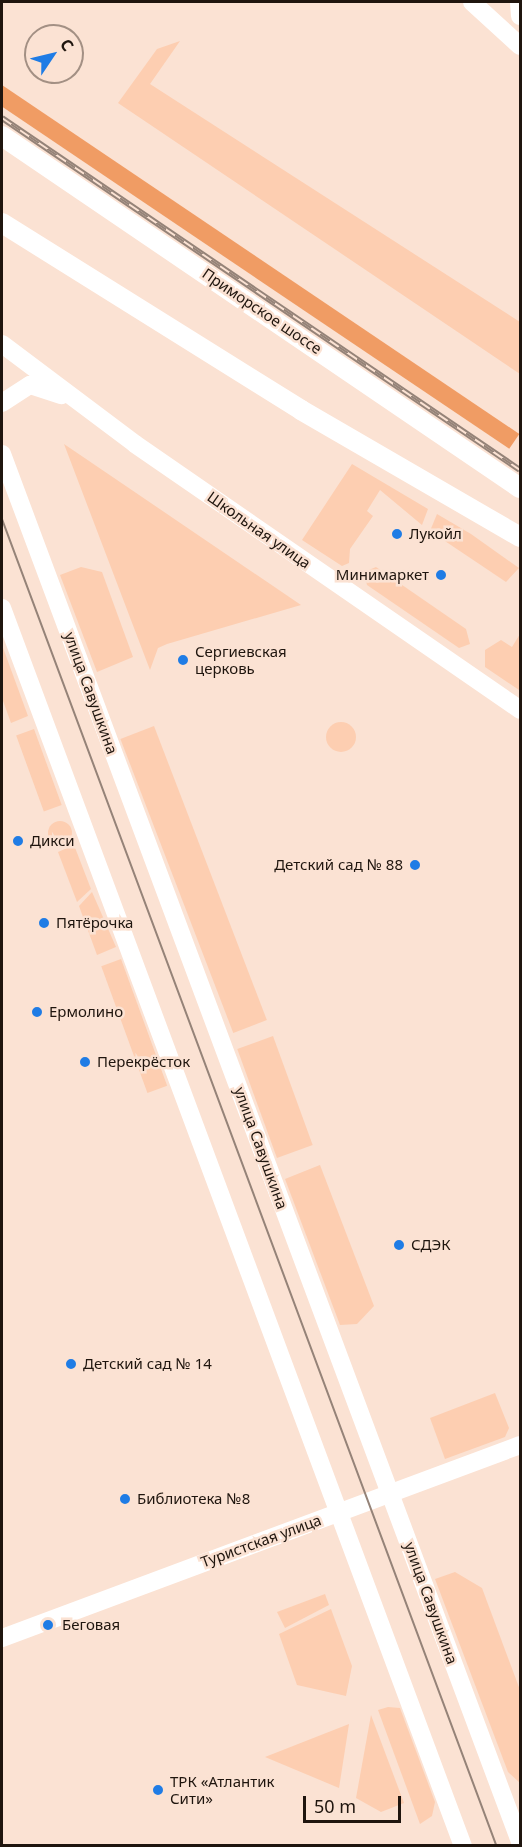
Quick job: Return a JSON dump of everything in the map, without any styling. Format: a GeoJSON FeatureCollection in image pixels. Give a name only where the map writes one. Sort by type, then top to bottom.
{"type":"FeatureCollection","features":[{"type":"Feature","properties":{"kind":"main road"},"geometry":{"type":"LineString","coordinates":[[472,2],[520,46]]}},
{"type":"Feature","properties":{"kind":"main road"},"geometry":{"type":"LineString","coordinates":[[519,2],[520,16]]}},
{"type":"Feature","properties":{"kind":"main road","name":"Приморское шоссе"},"geometry":{"type":"LineString","coordinates":[[2,136],[520,488]]}},
{"type":"Feature","properties":{"kind":"main road"},"geometry":{"type":"LineString","coordinates":[[2,222],[50,255],[301,410],[520,537]]}},
{"type":"Feature","properties":{"kind":"main road","name":"Школьная улица"},"geometry":{"type":"LineString","coordinates":[[2,344],[83,406],[520,710]]}},
{"type":"Feature","properties":{"kind":"main road"},"geometry":{"type":"LineString","coordinates":[[2,403],[30,385],[83,406]]}},
{"type":"Feature","properties":{"kind":"main road","name":"улица Савушкина"},"geometry":{"type":"LineString","coordinates":[[2,454],[520,1842]]}},
{"type":"Feature","properties":{"kind":"main road"},"geometry":{"type":"LineString","coordinates":[[2,608],[463,1845]]}},
{"type":"Feature","properties":{"kind":"main road","name":"Туристская улица"},"geometry":{"type":"LineString","coordinates":[[2,1638],[520,1445]]}},
{"type":"Feature","properties":{"kind":"shaded area"},"geometry":{"type":"Polygon","coordinates":[[[180,41],[150,84],[520,322],[520,374],[118,103],[157,49],[180,41]]]}},
{"type":"Feature","properties":{"kind":"shaded area"},"geometry":{"type":"Polygon","coordinates":[[[2,85],[519,434],[509,449],[2,107],[2,85]]]}},
{"type":"Feature","properties":{"kind":"shaded area"},"geometry":{"type":"Polygon","coordinates":[[[64,444],[301,605],[167,644],[158,648],[150,670],[64,444]]]}},
{"type":"Feature","properties":{"kind":"shaded area"},"geometry":{"type":"Polygon","coordinates":[[[352,464],[428,509],[422,525],[380,490],[367,511],[373,516],[350,549],[349,563],[342,566],[302,540],[352,464]]]}},
{"type":"Feature","properties":{"kind":"shaded area"},"geometry":{"type":"Polygon","coordinates":[[[437,514],[471,534],[519,568],[506,582],[430,531],[437,514]]]}},
{"type":"Feature","properties":{"kind":"shaded area"},"geometry":{"type":"Polygon","coordinates":[[[81,567],[102,572],[133,657],[97,672],[60,575],[81,567]]]}},
{"type":"Feature","properties":{"kind":"shaded area"},"geometry":{"type":"Polygon","coordinates":[[[376,567],[466,629],[470,644],[459,648],[367,585],[364,572],[376,567]]]}},
{"type":"Feature","properties":{"kind":"shaded area"},"geometry":{"type":"Polygon","coordinates":[[[520,634],[519,690],[485,667],[485,650],[501,640],[512,647],[520,634]]]}},
{"type":"Feature","properties":{"kind":"shaded area"},"geometry":{"type":"Polygon","coordinates":[[[2,645],[28,716],[11,723],[2,698],[2,645]]]}},
{"type":"Feature","properties":{"kind":"shaded area"},"geometry":{"type":"Polygon","coordinates":[[[341,722],[352,726],[356,737],[352,748],[341,752],[330,748],[326,737],[330,726],[341,722]]]}},
{"type":"Feature","properties":{"kind":"shaded area"},"geometry":{"type":"Polygon","coordinates":[[[154,726],[267,1020],[233,1033],[120,739],[154,726]]]}},
{"type":"Feature","properties":{"kind":"shaded area"},"geometry":{"type":"Polygon","coordinates":[[[34,729],[62,805],[44,812],[16,735],[34,729]]]}},
{"type":"Feature","properties":{"kind":"shaded area"},"geometry":{"type":"Polygon","coordinates":[[[60,821],[68,825],[72,833],[68,841],[60,845],[52,841],[48,833],[52,825],[60,821]]]}},
{"type":"Feature","properties":{"kind":"shaded area"},"geometry":{"type":"Polygon","coordinates":[[[74,845],[91,889],[77,902],[58,852],[74,845]]]}},
{"type":"Feature","properties":{"kind":"shaded area"},"geometry":{"type":"Polygon","coordinates":[[[92,892],[116,947],[97,955],[79,906],[92,892]]]}},
{"type":"Feature","properties":{"kind":"shaded area"},"geometry":{"type":"Polygon","coordinates":[[[121,959],[167,1086],[147,1093],[101,966],[121,959]]]}},
{"type":"Feature","properties":{"kind":"shaded area"},"geometry":{"type":"Polygon","coordinates":[[[273,1036],[313,1145],[277,1158],[237,1049],[273,1036]]]}},
{"type":"Feature","properties":{"kind":"shaded area"},"geometry":{"type":"Polygon","coordinates":[[[320,1165],[374,1306],[357,1324],[340,1325],[285,1179],[320,1165]]]}},
{"type":"Feature","properties":{"kind":"shaded area"},"geometry":{"type":"Polygon","coordinates":[[[495,1393],[509,1428],[505,1437],[445,1459],[430,1418],[495,1393]]]}},
{"type":"Feature","properties":{"kind":"shaded area"},"geometry":{"type":"Polygon","coordinates":[[[455,1572],[482,1588],[520,1690],[520,1783],[508,1772],[435,1579],[455,1572]]]}},
{"type":"Feature","properties":{"kind":"shaded area"},"geometry":{"type":"Polygon","coordinates":[[[325,1594],[329,1605],[285,1628],[277,1612],[325,1594]]]}},
{"type":"Feature","properties":{"kind":"shaded area"},"geometry":{"type":"Polygon","coordinates":[[[331,1609],[352,1666],[346,1696],[297,1685],[279,1634],[331,1609]]]}},
{"type":"Feature","properties":{"kind":"shaded area"},"geometry":{"type":"Polygon","coordinates":[[[388,1707],[400,1708],[435,1802],[432,1816],[420,1824],[378,1710],[388,1707]]]}},
{"type":"Feature","properties":{"kind":"shaded area"},"geometry":{"type":"Polygon","coordinates":[[[371,1715],[404,1803],[381,1812],[356,1798],[371,1715]]]}},
{"type":"Feature","properties":{"kind":"shaded area"},"geometry":{"type":"Polygon","coordinates":[[[349,1724],[339,1788],[265,1757],[349,1724]]]}},
{"type":"Feature","properties":{"kind":"tram line"},"geometry":{"type":"LineString","coordinates":[[2,518],[497,1846]]}},
{"type":"Feature","properties":{"kind":"railway"},"geometry":{"type":"LineString","coordinates":[[2,118],[520,470]]}},
{"type":"Feature","properties":{"kind":"place","name":"Лукойл"},"geometry":{"type":"Point","coordinates":[397,534]}},
{"type":"Feature","properties":{"kind":"place","name":"Минимаркет"},"geometry":{"type":"Point","coordinates":[441,575]}},
{"type":"Feature","properties":{"kind":"place","name":"Сергиевская церковь"},"geometry":{"type":"Point","coordinates":[183,660]}},
{"type":"Feature","properties":{"kind":"place","name":"Дикси"},"geometry":{"type":"Point","coordinates":[18,841]}},
{"type":"Feature","properties":{"kind":"place","name":"Детский сад № 88"},"geometry":{"type":"Point","coordinates":[415,865]}},
{"type":"Feature","properties":{"kind":"place","name":"Пятёрочка"},"geometry":{"type":"Point","coordinates":[44,923]}},
{"type":"Feature","properties":{"kind":"place","name":"Ермолино"},"geometry":{"type":"Point","coordinates":[37,1012]}},
{"type":"Feature","properties":{"kind":"place","name":"Перекрёсток"},"geometry":{"type":"Point","coordinates":[85,1062]}},
{"type":"Feature","properties":{"kind":"place","name":"СДЭК"},"geometry":{"type":"Point","coordinates":[399,1245]}},
{"type":"Feature","properties":{"kind":"place","name":"Детский сад № 14"},"geometry":{"type":"Point","coordinates":[71,1364]}},
{"type":"Feature","properties":{"kind":"place","name":"Библиотека №8"},"geometry":{"type":"Point","coordinates":[125,1499]}},
{"type":"Feature","properties":{"kind":"place","name":"Беговая"},"geometry":{"type":"Point","coordinates":[48,1625]}},
{"type":"Feature","properties":{"kind":"place","name":"ТРК «Атлантик Сити»"},"geometry":{"type":"Point","coordinates":[158,1790]}}]}
